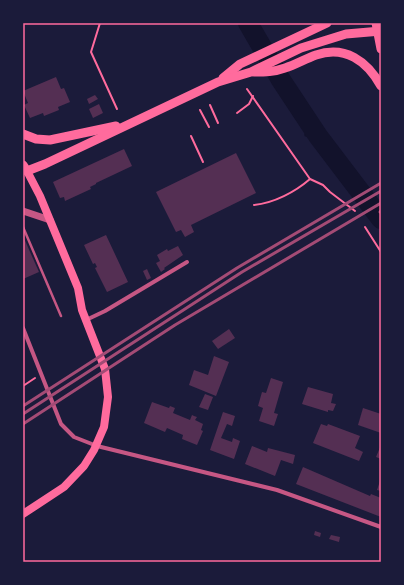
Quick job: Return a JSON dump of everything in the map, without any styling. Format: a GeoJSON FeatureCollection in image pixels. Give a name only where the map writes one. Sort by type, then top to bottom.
{"type":"FeatureCollection","features":[{"type":"Feature","properties":{"kind":"main road"},"geometry":{"type":"LineString","coordinates":[[218,82],[240,64],[296,36],[327,23]]}},
{"type":"Feature","properties":{"kind":"main road"},"geometry":{"type":"LineString","coordinates":[[23,514],[55,493],[71,480],[84,466],[97,446],[106,418],[107,383],[101,356],[86,320],[78,288],[40,196],[24,170],[133,123],[218,82],[248,72],[301,48],[346,34],[378,28],[381,49]]}},
{"type":"Feature","properties":{"kind":"main road"},"geometry":{"type":"LineString","coordinates":[[248,72],[270,72],[285,68],[325,52],[333,51],[348,54],[365,64],[381,86]]}},
{"type":"Feature","properties":{"kind":"main road"},"geometry":{"type":"LineString","coordinates":[[23,134],[42,140],[57,140],[133,123]]}},
{"type":"Feature","properties":{"kind":"street"},"geometry":{"type":"LineString","coordinates":[[23,211],[50,220]]}},
{"type":"Feature","properties":{"kind":"street"},"geometry":{"type":"LineString","coordinates":[[86,320],[187,262]]}},
{"type":"Feature","properties":{"kind":"street"},"geometry":{"type":"LineString","coordinates":[[23,328],[62,424],[74,437],[97,446],[262,486],[381,527]]}},
{"type":"Feature","properties":{"kind":"lane"},"geometry":{"type":"LineString","coordinates":[[23,227],[61,316]]}},
{"type":"Feature","properties":{"kind":"path"},"geometry":{"type":"LineString","coordinates":[[100,23],[91,52],[117,109]]}},
{"type":"Feature","properties":{"kind":"path"},"geometry":{"type":"LineString","coordinates":[[247,89],[310,179],[323,185],[355,211]]}},
{"type":"Feature","properties":{"kind":"path"},"geometry":{"type":"LineString","coordinates":[[237,113],[249,104],[253,96]]}},
{"type":"Feature","properties":{"kind":"path"},"geometry":{"type":"LineString","coordinates":[[210,105],[218,123]]}},
{"type":"Feature","properties":{"kind":"path"},"geometry":{"type":"LineString","coordinates":[[200,110],[209,127]]}},
{"type":"Feature","properties":{"kind":"path"},"geometry":{"type":"LineString","coordinates":[[190,136],[203,162]]}},
{"type":"Feature","properties":{"kind":"path"},"geometry":{"type":"LineString","coordinates":[[254,205],[267,204],[293,191],[310,179]]}},
{"type":"Feature","properties":{"kind":"path"},"geometry":{"type":"LineString","coordinates":[[365,227],[381,252]]}},
{"type":"Feature","properties":{"kind":"path"},"geometry":{"type":"LineString","coordinates":[[23,386],[34,379]]}},
{"type":"Feature","properties":{"kind":"building"},"geometry":{"type":"Polygon","coordinates":[[[56,77],[61,89],[64,88],[70,102],[58,107],[59,110],[44,116],[43,113],[30,118],[24,105],[28,103],[23,91],[56,77]]]}},
{"type":"Feature","properties":{"kind":"building"},"geometry":{"type":"Polygon","coordinates":[[[95,95],[98,99],[89,104],[87,99],[95,95]]]}},
{"type":"Feature","properties":{"kind":"building"},"geometry":{"type":"Polygon","coordinates":[[[99,104],[103,113],[93,118],[89,109],[99,104]]]}},
{"type":"Feature","properties":{"kind":"building"},"geometry":{"type":"Polygon","coordinates":[[[124,149],[132,166],[96,183],[90,187],[91,189],[65,201],[64,197],[60,198],[53,182],[124,149]]]}},
{"type":"Feature","properties":{"kind":"building"},"geometry":{"type":"Polygon","coordinates":[[[236,153],[256,193],[191,225],[194,232],[185,237],[181,230],[176,232],[156,192],[236,153]]]}},
{"type":"Feature","properties":{"kind":"building"},"geometry":{"type":"Polygon","coordinates":[[[106,235],[128,282],[107,292],[95,268],[97,267],[95,263],[93,264],[84,245],[106,235]]]}},
{"type":"Feature","properties":{"kind":"building"},"geometry":{"type":"Polygon","coordinates":[[[23,236],[39,272],[23,279],[23,236]]]}},
{"type":"Feature","properties":{"kind":"building"},"geometry":{"type":"Polygon","coordinates":[[[178,246],[183,255],[164,268],[165,269],[161,272],[156,263],[160,261],[157,255],[167,249],[168,251],[178,246]]]}},
{"type":"Feature","properties":{"kind":"building"},"geometry":{"type":"Polygon","coordinates":[[[147,269],[151,278],[147,280],[143,271],[147,269]]]}},
{"type":"Feature","properties":{"kind":"building"},"geometry":{"type":"Polygon","coordinates":[[[229,329],[235,338],[218,349],[212,341],[229,329]]]}},
{"type":"Feature","properties":{"kind":"building"},"geometry":{"type":"Polygon","coordinates":[[[214,356],[229,362],[216,396],[189,385],[194,370],[208,375],[214,356]]]}},
{"type":"Feature","properties":{"kind":"building"},"geometry":{"type":"Polygon","coordinates":[[[271,378],[283,382],[274,413],[278,414],[274,426],[259,421],[263,408],[258,406],[262,392],[266,393],[271,378]]]}},
{"type":"Feature","properties":{"kind":"building"},"geometry":{"type":"Polygon","coordinates":[[[308,387],[333,394],[331,403],[336,404],[333,411],[328,410],[328,412],[302,404],[308,387]]]}},
{"type":"Feature","properties":{"kind":"building"},"geometry":{"type":"Polygon","coordinates":[[[205,394],[213,397],[208,410],[199,407],[205,394]]]}},
{"type":"Feature","properties":{"kind":"building"},"geometry":{"type":"Polygon","coordinates":[[[152,402],[169,408],[170,406],[175,408],[173,413],[190,420],[192,415],[197,417],[195,420],[203,424],[201,430],[203,431],[197,445],[182,439],[183,435],[167,428],[165,432],[144,423],[152,402]]]}},
{"type":"Feature","properties":{"kind":"building"},"geometry":{"type":"Polygon","coordinates":[[[363,408],[381,414],[381,433],[358,425],[363,408]]]}},
{"type":"Feature","properties":{"kind":"building"},"geometry":{"type":"Polygon","coordinates":[[[223,412],[235,416],[232,426],[227,424],[221,438],[232,442],[233,438],[240,441],[234,459],[210,450],[223,412]]]}},
{"type":"Feature","properties":{"kind":"building"},"geometry":{"type":"Polygon","coordinates":[[[321,424],[327,426],[328,424],[360,436],[355,448],[363,452],[359,461],[313,443],[321,424]]]}},
{"type":"Feature","properties":{"kind":"building"},"geometry":{"type":"Polygon","coordinates":[[[381,445],[381,459],[376,457],[381,445]]]}},
{"type":"Feature","properties":{"kind":"building"},"geometry":{"type":"Polygon","coordinates":[[[252,446],[267,452],[268,448],[295,455],[293,464],[281,460],[275,476],[245,464],[252,446]]]}},
{"type":"Feature","properties":{"kind":"building"},"geometry":{"type":"Polygon","coordinates":[[[303,467],[370,496],[371,494],[381,498],[381,517],[296,484],[303,467]]]}},
{"type":"Feature","properties":{"kind":"building"},"geometry":{"type":"Polygon","coordinates":[[[381,478],[381,491],[377,490],[381,478]]]}},
{"type":"Feature","properties":{"kind":"building"},"geometry":{"type":"Polygon","coordinates":[[[315,531],[321,533],[320,537],[314,535],[315,531]]]}},
{"type":"Feature","properties":{"kind":"building"},"geometry":{"type":"Polygon","coordinates":[[[331,535],[340,537],[339,542],[329,539],[331,535]]]}},
{"type":"Feature","properties":{"kind":"waterway"},"geometry":{"type":"LineString","coordinates":[[248,23],[281,80],[318,136],[381,219]]}},
{"type":"Feature","properties":{"kind":"waterway"},"geometry":{"type":"LineString","coordinates":[[306,135],[308,121]]}},
{"type":"Feature","properties":{"kind":"railway"},"geometry":{"type":"LineString","coordinates":[[23,406],[237,268],[381,183]]}},
{"type":"Feature","properties":{"kind":"railway"},"geometry":{"type":"LineString","coordinates":[[23,414],[242,272],[381,191]]}},
{"type":"Feature","properties":{"kind":"railway"},"geometry":{"type":"LineString","coordinates":[[23,424],[175,325],[381,203]]}}]}
